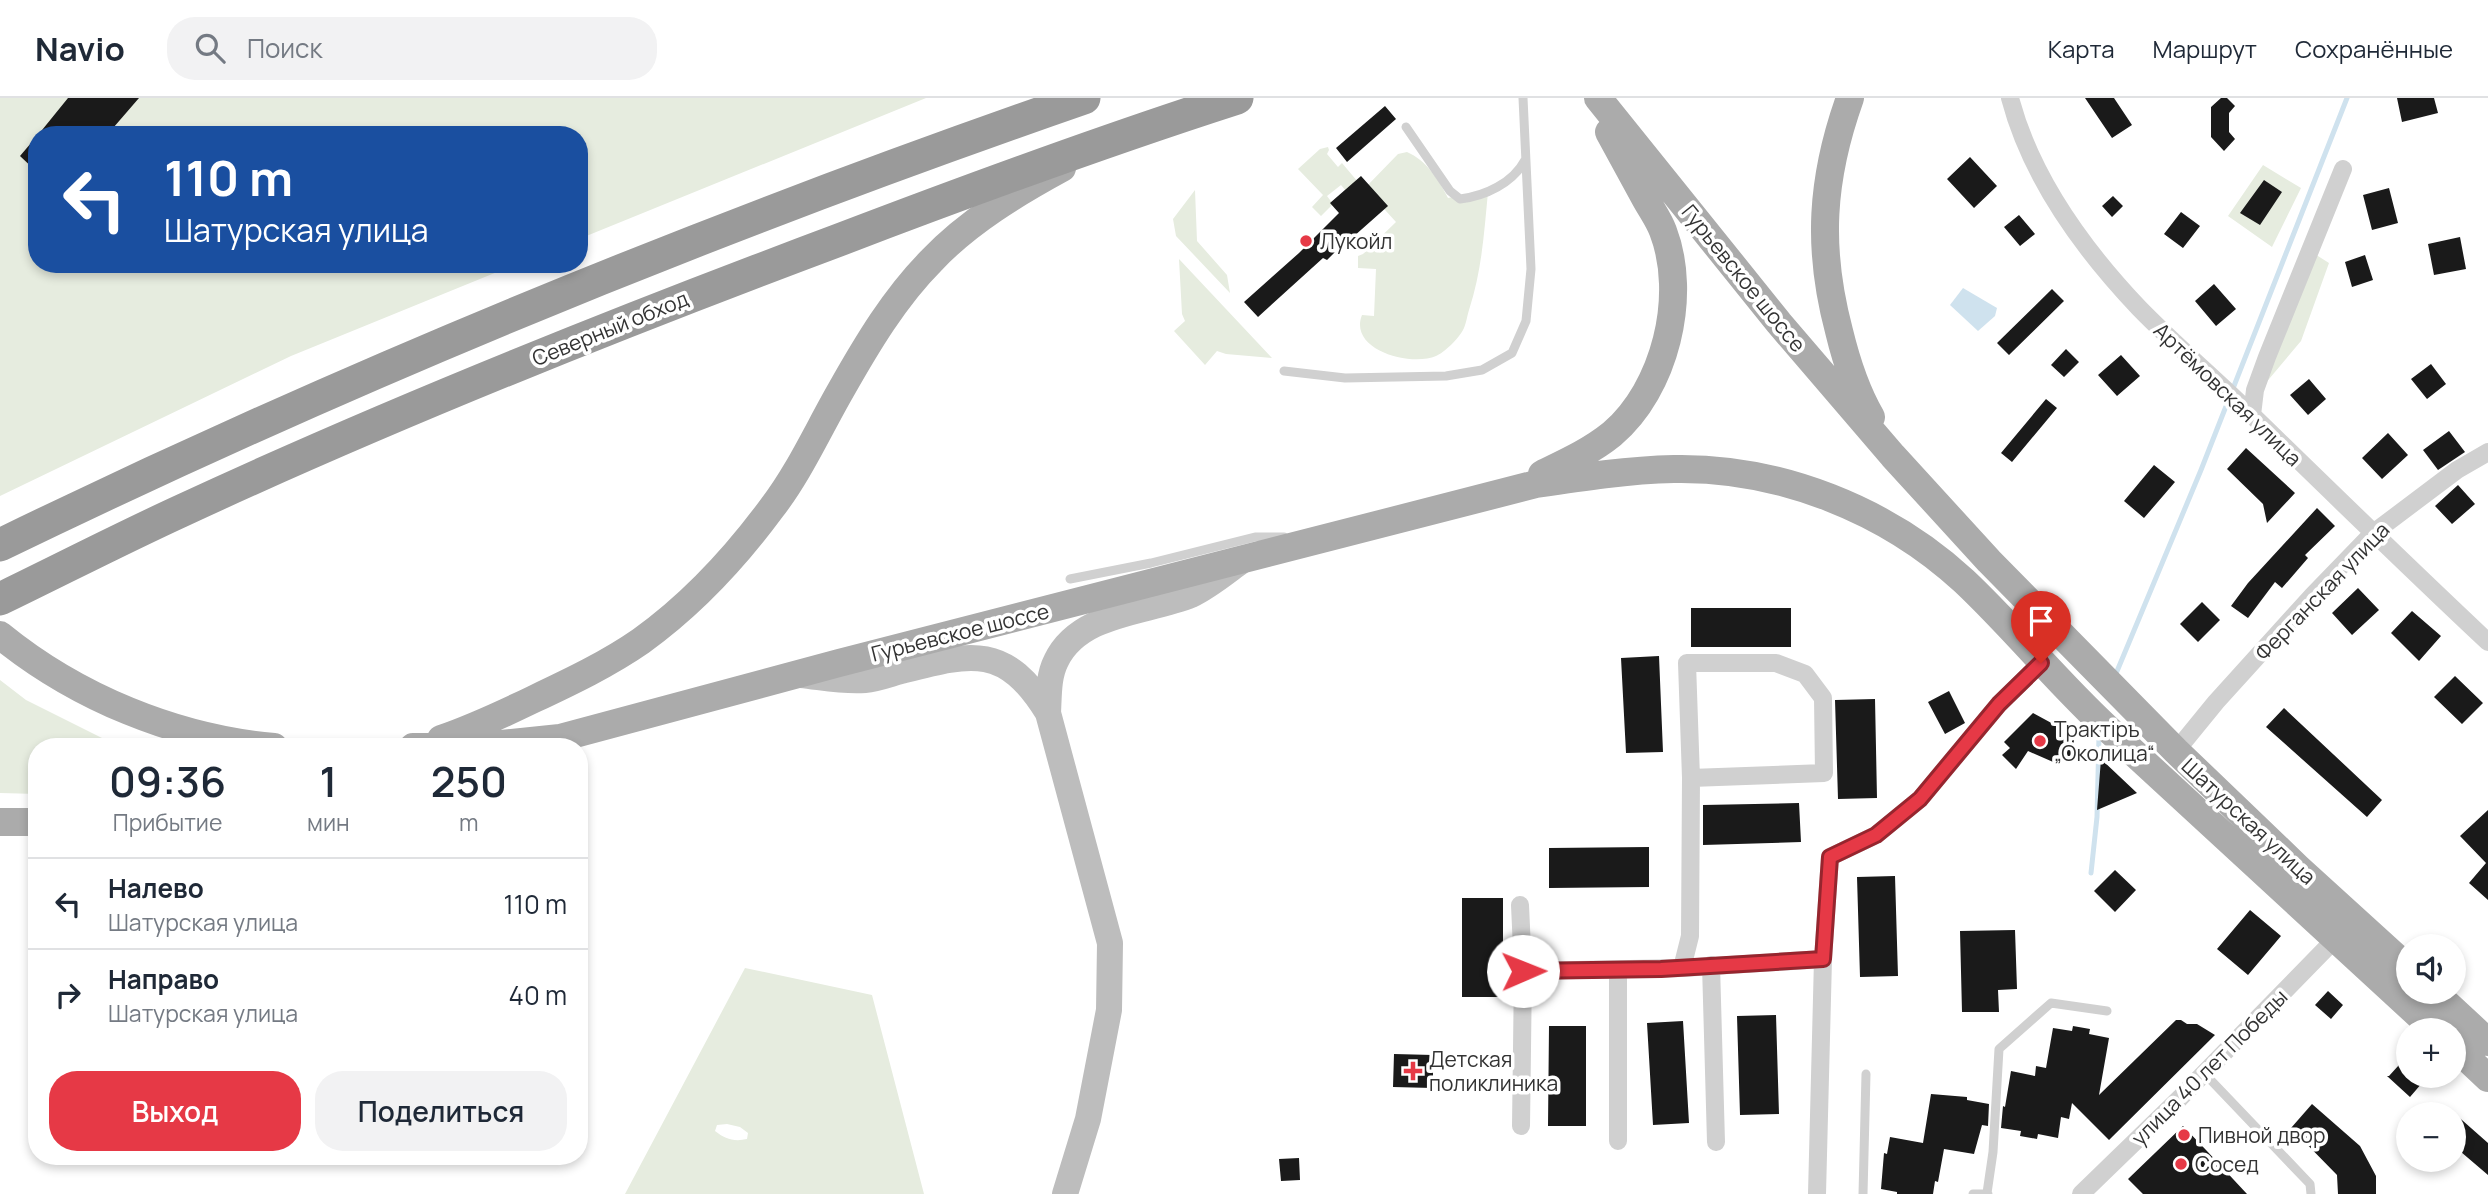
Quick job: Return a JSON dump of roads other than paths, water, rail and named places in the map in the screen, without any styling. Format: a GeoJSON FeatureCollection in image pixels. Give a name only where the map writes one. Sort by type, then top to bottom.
{"type":"FeatureCollection","features":[{"type":"Feature","properties":{"kind":"highway"},"geometry":{"type":"LineString","coordinates":[[0,545],[299,406],[492,323],[696,240],[895,164],[1084,98]]}},
{"type":"Feature","properties":{"kind":"highway","name":"Северный обход"},"geometry":{"type":"LineString","coordinates":[[0,599],[180,511],[559,347],[904,215],[1237,98]]}},
{"type":"Feature","properties":{"kind":"main road"},"geometry":{"type":"LineString","coordinates":[[1504,491],[1582,455],[1613,433],[1629,416],[1654,379],[1674,305],[1671,264],[1663,231],[1591,98]]}},
{"type":"Feature","properties":{"kind":"main road","name":"Гурьевское шоссе"},"geometry":{"type":"LineString","coordinates":[[1598,98],[1779,323],[1893,456]]}},
{"type":"Feature","properties":{"kind":"main road"},"geometry":{"type":"LineString","coordinates":[[1850,98],[1838,132],[1828,175],[1824,233],[1826,265],[1832,305],[1847,362],[1868,412],[1893,456]]}},
{"type":"Feature","properties":{"kind":"main road"},"geometry":{"type":"LineString","coordinates":[[442,738],[466,730],[560,686],[639,642],[679,611],[736,554],[773,508],[885,318],[932,259],[967,229],[1043,178],[1082,157],[1160,123]]}},
{"type":"Feature","properties":{"kind":"main road","name":"Шатурская улица"},"geometry":{"type":"LineString","coordinates":[[1893,456],[1989,561],[2128,701],[2345,929],[2424,1018]]}},
{"type":"Feature","properties":{"kind":"main road","name":"Шатурская улица"},"geometry":{"type":"LineString","coordinates":[[1504,491],[1607,474],[1677,468],[1758,477],[1815,491],[1887,525],[1932,554],[1965,582],[2105,726],[2345,929],[2396,961]]}},
{"type":"Feature","properties":{"kind":"main road","name":"Гурьевское шоссе"},"geometry":{"type":"LineString","coordinates":[[560,738],[1504,491]]}},
{"type":"Feature","properties":{"kind":"main road"},"geometry":{"type":"LineString","coordinates":[[1048,713],[1051,674],[1056,659],[1077,635],[1093,625],[1192,594],[1244,560]]}},
{"type":"Feature","properties":{"kind":"main road"},"geometry":{"type":"LineString","coordinates":[[6,640],[46,669],[91,694],[146,717],[220,738]]}},
{"type":"Feature","properties":{"kind":"main road"},"geometry":{"type":"LineString","coordinates":[[796,675],[865,680],[952,658],[978,656],[994,662],[1021,679],[1034,691],[1048,713],[1110,943],[1109,1010],[1088,1119],[1065,1194]]}},
{"type":"Feature","properties":{"kind":"main road"},"geometry":{"type":"LineString","coordinates":[[0,822],[28,822]]}},
{"type":"Feature","properties":{"kind":"main road"},"geometry":{"type":"LineString","coordinates":[[2447,1004],[2488,1042]]}},
{"type":"Feature","properties":{"kind":"main road"},"geometry":{"type":"LineString","coordinates":[[2466,1057],[2488,1078]]}},
{"type":"Feature","properties":{"kind":"street","name":"Артёмовская улица"},"geometry":{"type":"LineString","coordinates":[[2012,105],[2029,150],[2057,206],[2139,308],[2372,534],[2488,642]]}},
{"type":"Feature","properties":{"kind":"street"},"geometry":{"type":"LineString","coordinates":[[2248,411],[2343,169]]}},
{"type":"Feature","properties":{"kind":"street","name":"Ферганская улица"},"geometry":{"type":"LineString","coordinates":[[2176,751],[2277,634],[2372,534],[2457,470],[2488,452]]}},
{"type":"Feature","properties":{"kind":"street"},"geometry":{"type":"LineString","coordinates":[[1816,1194],[1823,959],[1830,857],[1876,835],[1920,799],[1999,704],[2033,654]]}},
{"type":"Feature","properties":{"kind":"street"},"geometry":{"type":"LineString","coordinates":[[1682,968],[1690,936],[1691,778],[1688,663],[1776,663],[1805,674],[1822,698],[1824,773],[1691,778]]}},
{"type":"Feature","properties":{"kind":"street"},"geometry":{"type":"LineString","coordinates":[[1520,905],[1523,971],[1521,1126]]}},
{"type":"Feature","properties":{"kind":"street","name":"улица 40 лет Победы"},"geometry":{"type":"LineString","coordinates":[[2081,1194],[2345,929]]}},
{"type":"Feature","properties":{"kind":"street"},"geometry":{"type":"LineString","coordinates":[[1523,971],[1682,968],[1823,959]]}},
{"type":"Feature","properties":{"kind":"street"},"geometry":{"type":"LineString","coordinates":[[1711,965],[1716,1142]]}},
{"type":"Feature","properties":{"kind":"street"},"geometry":{"type":"LineString","coordinates":[[1618,1141],[1619,970]]}},
{"type":"Feature","properties":{"kind":"lane"},"geometry":{"type":"LineString","coordinates":[[1284,371],[1345,378],[1446,376],[1482,370],[1512,353],[1526,321],[1531,269],[1523,98]]}},
{"type":"Feature","properties":{"kind":"lane"},"geometry":{"type":"LineString","coordinates":[[1406,127],[1450,191],[1461,200],[1480,196],[1497,187],[1520,169],[1526,159]]}},
{"type":"Feature","properties":{"kind":"lane"},"geometry":{"type":"LineString","coordinates":[[1070,579],[1151,563],[1255,537],[1329,537]]}},
{"type":"Feature","properties":{"kind":"lane"},"geometry":{"type":"LineString","coordinates":[[1973,1194],[1987,1194],[1993,1152],[1999,1049],[2051,1003],[2108,1011]]}},
{"type":"Feature","properties":{"kind":"lane"},"geometry":{"type":"LineString","coordinates":[[2204,1073],[2310,1184],[2311,1194]]}},
{"type":"Feature","properties":{"kind":"lane"},"geometry":{"type":"LineString","coordinates":[[1863,1194],[1866,1074]]}},
{"type":"Feature","properties":{"kind":"water"},"geometry":{"type":"Polygon","coordinates":[[[1963,288],[1997,308],[1995,316],[1978,331],[1950,305],[1963,288]]]}},
{"type":"Feature","properties":{"kind":"waterway"},"geometry":{"type":"LineString","coordinates":[[2115,676],[2201,470],[2347,98]]}},
{"type":"Feature","properties":{"kind":"waterway"},"geometry":{"type":"LineString","coordinates":[[2091,873],[2097,817],[2099,736]]}},
{"type":"Feature","properties":{"kind":"place","name":"Лукойл"},"geometry":{"type":"Point","coordinates":[1306,241]}},
{"type":"Feature","properties":{"kind":"place","name":"Трактiръ „Околица“"},"geometry":{"type":"Point","coordinates":[2040,741]}},
{"type":"Feature","properties":{"kind":"place","name":"Детская поликлиника"},"geometry":{"type":"Point","coordinates":[1413,1071]}},
{"type":"Feature","properties":{"kind":"place","name":"Пивной двор"},"geometry":{"type":"Point","coordinates":[2184,1135]}},
{"type":"Feature","properties":{"kind":"place","name":"Сосед"},"geometry":{"type":"Point","coordinates":[2181,1164]}}]}
